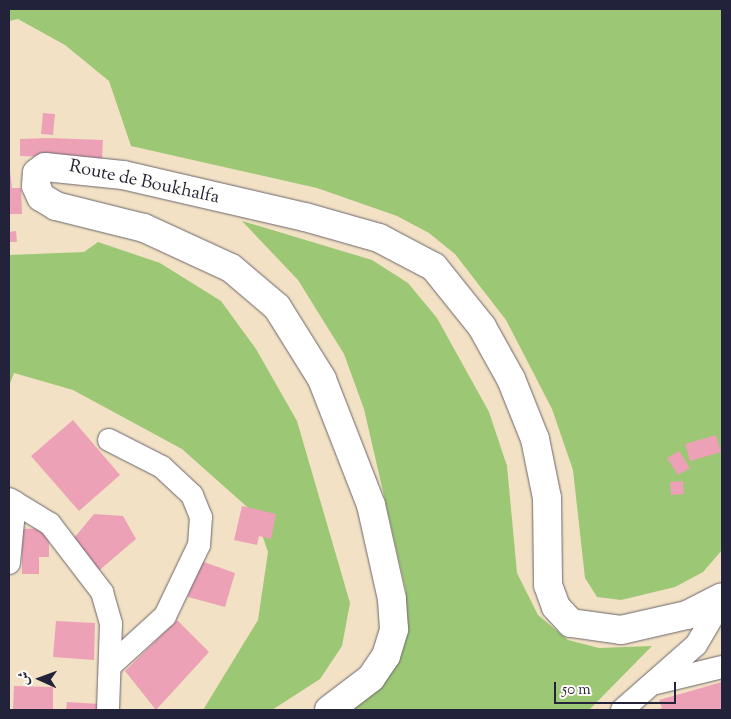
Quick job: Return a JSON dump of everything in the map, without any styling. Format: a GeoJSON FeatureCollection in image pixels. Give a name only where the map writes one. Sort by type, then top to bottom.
{"type":"FeatureCollection","features":[{"type":"Feature","properties":{"kind":"main road","name":"Route de Boukhalfa"},"geometry":{"type":"LineString","coordinates":[[329,710],[371,678],[386,656],[394,629],[392,599],[371,505],[322,379],[278,307],[231,268],[144,228],[56,206],[42,197],[36,186],[37,174],[45,167],[123,175],[296,214],[379,238],[434,267],[482,327],[511,379],[535,439],[547,498],[548,585],[556,607],[571,623],[621,630],[687,615],[722,597]]}},
{"type":"Feature","properties":{"kind":"street"},"geometry":{"type":"LineString","coordinates":[[109,440],[162,467],[192,495],[201,517],[199,545],[165,616],[111,665]]}},
{"type":"Feature","properties":{"kind":"street"},"geometry":{"type":"LineString","coordinates":[[9,563],[12,501],[50,524],[102,592],[111,624],[108,710]]}},
{"type":"Feature","properties":{"kind":"street"},"geometry":{"type":"LineString","coordinates":[[622,710],[696,645],[722,601]]}},
{"type":"Feature","properties":{"kind":"street"},"geometry":{"type":"LineString","coordinates":[[652,684],[722,667]]}},
{"type":"Feature","properties":{"kind":"green space"},"geometry":{"type":"Polygon","coordinates":[[[9,9],[722,9],[722,550],[703,572],[675,587],[621,600],[597,597],[585,578],[573,470],[552,409],[506,320],[455,254],[429,233],[397,216],[317,188],[131,146],[109,81],[65,45],[18,19],[9,21],[9,9]]]}},
{"type":"Feature","properties":{"kind":"green space"},"geometry":{"type":"Polygon","coordinates":[[[242,221],[372,260],[408,283],[437,318],[489,412],[507,466],[517,573],[538,615],[568,640],[599,648],[652,646],[589,710],[353,710],[387,674],[406,616],[406,591],[364,409],[344,354],[298,280],[242,221]]]}},
{"type":"Feature","properties":{"kind":"green space"},"geometry":{"type":"Polygon","coordinates":[[[98,242],[160,263],[221,301],[256,349],[297,421],[350,603],[342,646],[320,679],[272,710],[203,710],[258,620],[268,552],[255,514],[182,449],[73,390],[14,373],[9,386],[9,255],[84,252],[98,242]]]}},
{"type":"Feature","properties":{"kind":"building"},"geometry":{"type":"Polygon","coordinates":[[[43,113],[55,114],[53,135],[41,134],[43,113]]]}},
{"type":"Feature","properties":{"kind":"building"},"geometry":{"type":"Polygon","coordinates":[[[20,139],[103,140],[102,159],[20,156],[20,139]]]}},
{"type":"Feature","properties":{"kind":"building"},"geometry":{"type":"Polygon","coordinates":[[[9,162],[12,188],[21,188],[22,214],[9,214],[9,162]]]}},
{"type":"Feature","properties":{"kind":"building"},"geometry":{"type":"Polygon","coordinates":[[[16,231],[17,242],[9,242],[9,232],[16,231]]]}},
{"type":"Feature","properties":{"kind":"building"},"geometry":{"type":"Polygon","coordinates":[[[73,420],[120,475],[79,511],[31,456],[73,420]]]}},
{"type":"Feature","properties":{"kind":"building"},"geometry":{"type":"Polygon","coordinates":[[[716,435],[721,452],[690,461],[685,444],[716,435]]]}},
{"type":"Feature","properties":{"kind":"building"},"geometry":{"type":"Polygon","coordinates":[[[679,451],[690,468],[678,475],[667,458],[679,451]]]}},
{"type":"Feature","properties":{"kind":"building"},"geometry":{"type":"Polygon","coordinates":[[[683,481],[684,494],[671,495],[670,482],[683,481]]]}},
{"type":"Feature","properties":{"kind":"building"},"geometry":{"type":"Polygon","coordinates":[[[242,506],[276,514],[271,539],[259,536],[257,545],[234,540],[242,506]]]}},
{"type":"Feature","properties":{"kind":"building"},"geometry":{"type":"Polygon","coordinates":[[[94,514],[123,516],[136,539],[96,573],[74,538],[94,514]]]}},
{"type":"Feature","properties":{"kind":"building"},"geometry":{"type":"Polygon","coordinates":[[[49,528],[49,557],[39,557],[39,574],[22,574],[22,529],[49,528]]]}},
{"type":"Feature","properties":{"kind":"building"},"geometry":{"type":"Polygon","coordinates":[[[198,560],[235,573],[225,607],[188,597],[198,560]]]}},
{"type":"Feature","properties":{"kind":"building"},"geometry":{"type":"Polygon","coordinates":[[[177,620],[209,652],[156,710],[125,671],[177,620]]]}},
{"type":"Feature","properties":{"kind":"building"},"geometry":{"type":"Polygon","coordinates":[[[56,621],[95,623],[94,660],[53,657],[56,621]]]}},
{"type":"Feature","properties":{"kind":"building"},"geometry":{"type":"Polygon","coordinates":[[[722,682],[722,710],[656,710],[662,708],[659,700],[722,682]]]}},
{"type":"Feature","properties":{"kind":"building"},"geometry":{"type":"Polygon","coordinates":[[[14,686],[53,687],[53,710],[13,710],[14,686]]]}},
{"type":"Feature","properties":{"kind":"building"},"geometry":{"type":"Polygon","coordinates":[[[67,702],[100,704],[100,710],[66,710],[67,702]]]}}]}
